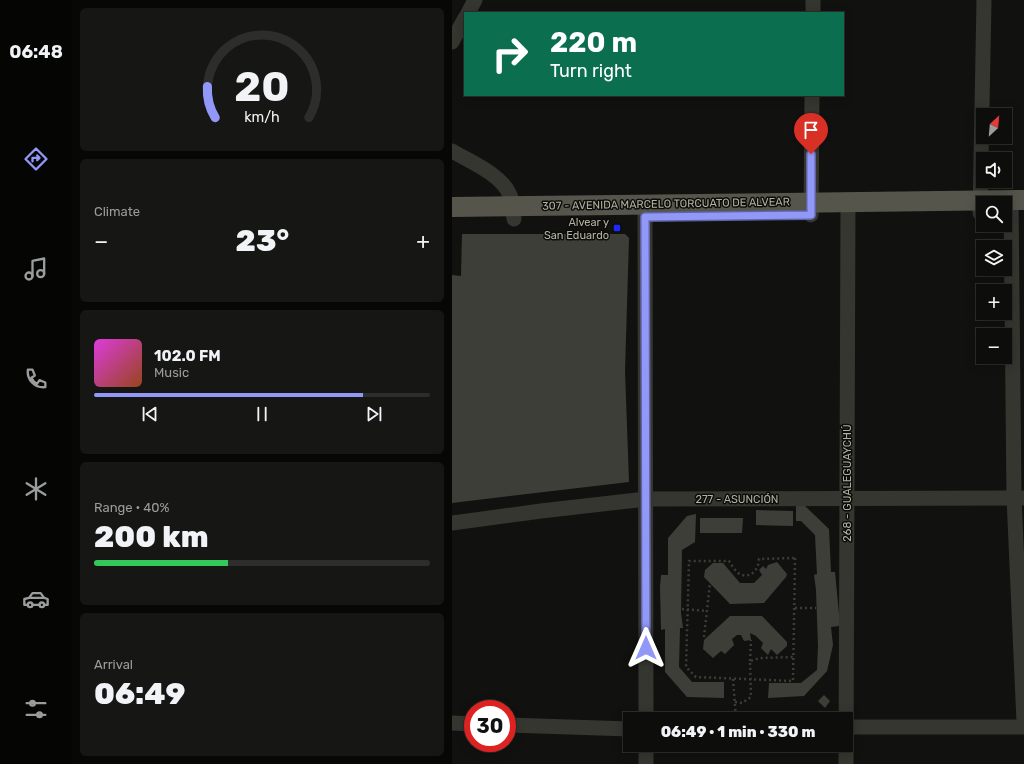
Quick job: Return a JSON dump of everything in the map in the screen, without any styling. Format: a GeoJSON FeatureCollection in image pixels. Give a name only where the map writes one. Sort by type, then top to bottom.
{"type":"FeatureCollection","features":[{"type":"Feature","properties":{"kind":"main road","name":"307 - AVENIDA MARCELO TORCUATO DE ALVEAR"},"geometry":{"type":"LineString","coordinates":[[452,207],[513,213]]}},
{"type":"Feature","properties":{"kind":"main road","name":"307 - AVENIDA MARCELO TORCUATO DE ALVEAR"},"geometry":{"type":"LineString","coordinates":[[452,220],[513,213],[811,208],[976,209]]}},
{"type":"Feature","properties":{"kind":"street"},"geometry":{"type":"LineString","coordinates":[[469,12],[475,0]]}},
{"type":"Feature","properties":{"kind":"street"},"geometry":{"type":"LineString","coordinates":[[813,0],[813,12]]}},
{"type":"Feature","properties":{"kind":"street"},"geometry":{"type":"LineString","coordinates":[[981,196],[984,0]]}},
{"type":"Feature","properties":{"kind":"street"},"geometry":{"type":"LineString","coordinates":[[452,42],[464,20]]}},
{"type":"Feature","properties":{"kind":"street"},"geometry":{"type":"LineString","coordinates":[[811,208],[812,96]]}},
{"type":"Feature","properties":{"kind":"street"},"geometry":{"type":"LineString","coordinates":[[452,151],[488,171],[505,186],[510,196],[513,213]]}},
{"type":"Feature","properties":{"kind":"street","name":"268 - GUALEGUAYCHÚ"},"geometry":{"type":"LineString","coordinates":[[846,712],[848,208]]}},
{"type":"Feature","properties":{"kind":"street"},"geometry":{"type":"LineString","coordinates":[[1015,208],[1024,722]]}},
{"type":"Feature","properties":{"kind":"street"},"geometry":{"type":"LineString","coordinates":[[645,211],[646,712]]}},
{"type":"Feature","properties":{"kind":"street","name":"277 - ASUNCIÓN"},"geometry":{"type":"LineString","coordinates":[[452,523],[646,499],[1019,498]]}},
{"type":"Feature","properties":{"kind":"street"},"geometry":{"type":"LineString","coordinates":[[452,723],[464,724]]}},
{"type":"Feature","properties":{"kind":"street"},"geometry":{"type":"LineString","coordinates":[[516,725],[623,729]]}},
{"type":"Feature","properties":{"kind":"street"},"geometry":{"type":"LineString","coordinates":[[853,727],[1024,727]]}},
{"type":"Feature","properties":{"kind":"street"},"geometry":{"type":"LineString","coordinates":[[646,752],[646,764]]}},
{"type":"Feature","properties":{"kind":"street","name":"268 - GUALEGUAYCHÚ"},"geometry":{"type":"LineString","coordinates":[[846,752],[846,764]]}},
{"type":"Feature","properties":{"kind":"path"},"geometry":{"type":"LineString","coordinates":[[795,558],[795,608],[793,681],[696,677],[686,667],[689,561],[729,561],[733,568],[742,575],[748,575],[754,572],[759,565],[760,559],[795,558]]}},
{"type":"Feature","properties":{"kind":"path"},"geometry":{"type":"LineString","coordinates":[[704,637],[710,584]]}},
{"type":"Feature","properties":{"kind":"path"},"geometry":{"type":"LineString","coordinates":[[682,608],[707,611]]}},
{"type":"Feature","properties":{"kind":"path"},"geometry":{"type":"LineString","coordinates":[[795,608],[816,608]]}},
{"type":"Feature","properties":{"kind":"path"},"geometry":{"type":"LineString","coordinates":[[735,702],[742,703],[751,697],[751,640]]}},
{"type":"Feature","properties":{"kind":"path"},"geometry":{"type":"LineString","coordinates":[[750,661],[760,658],[794,657]]}},
{"type":"Feature","properties":{"kind":"path"},"geometry":{"type":"LineString","coordinates":[[733,679],[736,712]]}},
{"type":"Feature","properties":{"kind":"building"},"geometry":{"type":"Polygon","coordinates":[[[462,234],[625,234],[629,238],[625,371],[629,482],[452,503],[452,275],[461,276],[462,234]]]}},
{"type":"Feature","properties":{"kind":"building"},"geometry":{"type":"Polygon","coordinates":[[[796,505],[805,506],[829,529],[831,572],[835,572],[839,626],[831,627],[833,645],[827,671],[804,696],[768,698],[769,683],[801,683],[817,670],[818,646],[814,575],[817,574],[815,535],[801,521],[796,521],[796,505]]]}},
{"type":"Feature","properties":{"kind":"building"},"geometry":{"type":"Polygon","coordinates":[[[756,510],[793,511],[793,526],[756,525],[756,510]]]}},
{"type":"Feature","properties":{"kind":"building"},"geometry":{"type":"Polygon","coordinates":[[[696,514],[695,542],[682,550],[681,613],[683,628],[680,628],[679,667],[692,682],[724,682],[724,698],[687,697],[665,672],[665,629],[661,630],[660,587],[661,575],[668,575],[668,538],[687,516],[696,514]]]}},
{"type":"Feature","properties":{"kind":"building"},"geometry":{"type":"Polygon","coordinates":[[[700,518],[743,518],[742,533],[700,533],[700,518]]]}},
{"type":"Feature","properties":{"kind":"building"},"geometry":{"type":"Polygon","coordinates":[[[777,562],[787,574],[764,603],[730,604],[704,577],[705,570],[713,563],[723,563],[740,583],[754,583],[762,575],[759,570],[763,566],[766,569],[768,565],[777,562]]]}},
{"type":"Feature","properties":{"kind":"building"},"geometry":{"type":"Polygon","coordinates":[[[730,616],[762,616],[787,642],[787,646],[777,655],[771,649],[768,655],[761,648],[763,643],[756,636],[750,633],[751,640],[744,641],[741,635],[737,635],[732,639],[734,645],[725,654],[721,651],[713,658],[703,649],[704,640],[730,616]]]}},
{"type":"Feature","properties":{"kind":"building"},"geometry":{"type":"Polygon","coordinates":[[[824,695],[830,701],[825,708],[818,701],[824,695]]]}},
{"type":"Feature","properties":{"kind":"place","name":"Alvear y San Eduardo"},"geometry":{"type":"Point","coordinates":[617,228]}},
{"type":"Feature","properties":{"kind":"route"},"geometry":{"type":"LineString","coordinates":[[646,648],[645,217],[811,215],[811,154]]}}]}
